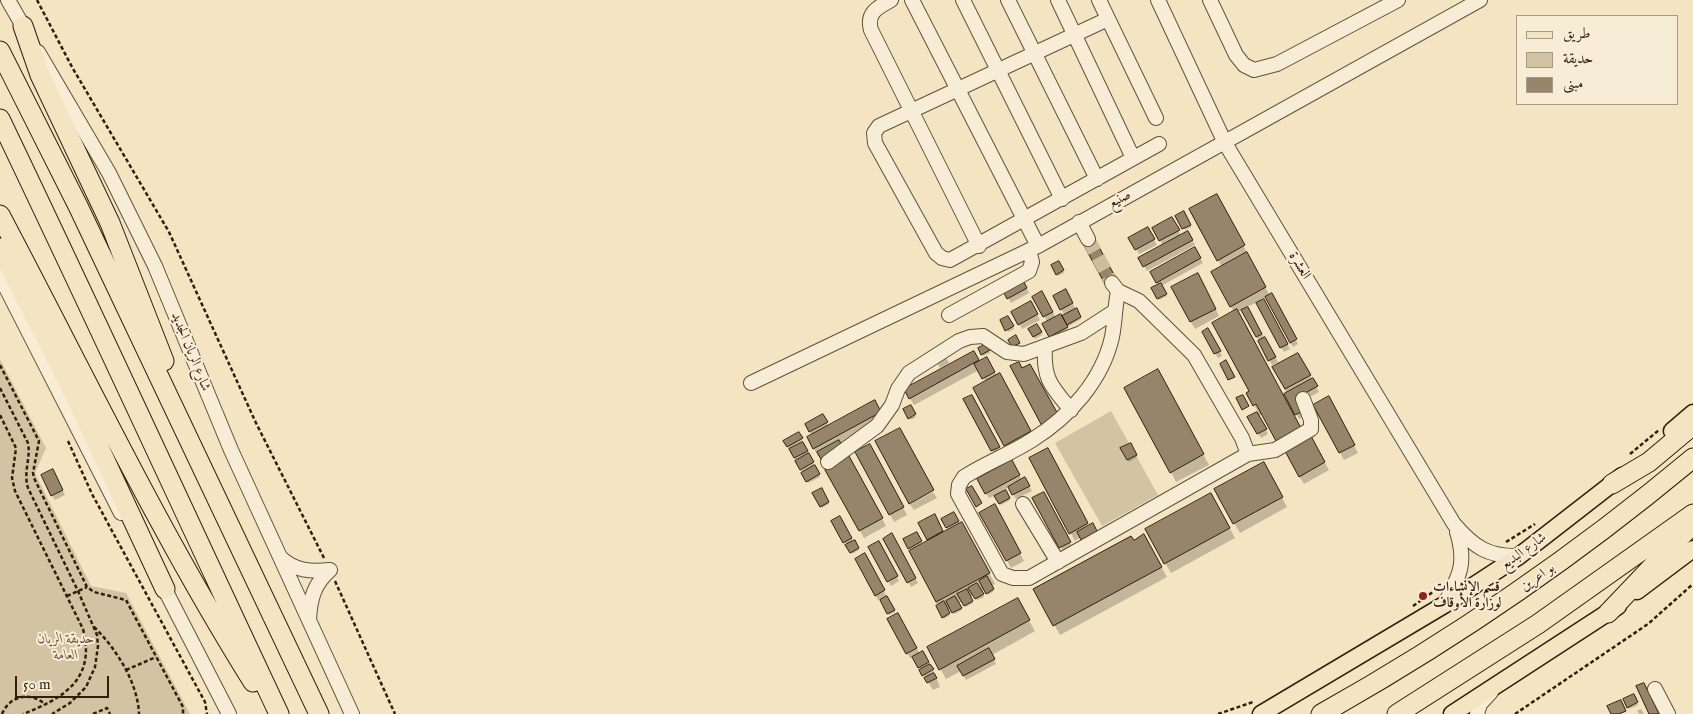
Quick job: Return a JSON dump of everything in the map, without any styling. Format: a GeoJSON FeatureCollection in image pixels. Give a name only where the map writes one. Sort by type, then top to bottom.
{"type":"FeatureCollection","features":[{"type":"Feature","properties":{"kind":"highway"},"geometry":{"type":"LineString","coordinates":[[23,26],[40,75],[92,182],[136,289],[170,378],[188,436]]}},
{"type":"Feature","properties":{"kind":"highway"},"geometry":{"type":"LineString","coordinates":[[0,51],[78,206],[318,714]]}},
{"type":"Feature","properties":{"kind":"highway"},"geometry":{"type":"LineString","coordinates":[[0,119],[103,334],[279,714]]}},
{"type":"Feature","properties":{"kind":"highway"},"geometry":{"type":"LineString","coordinates":[[0,216],[77,381],[165,589]]}},
{"type":"Feature","properties":{"kind":"highway"},"geometry":{"type":"LineString","coordinates":[[0,248],[133,476],[187,574],[273,714]]}},
{"type":"Feature","properties":{"kind":"highway"},"geometry":{"type":"LineString","coordinates":[[1612,484],[1648,462],[1693,425]]}},
{"type":"Feature","properties":{"kind":"highway","name":"بو اعرين"},"geometry":{"type":"LineString","coordinates":[[1321,714],[1371,686],[1500,605],[1586,543],[1693,458]]}},
{"type":"Feature","properties":{"kind":"highway"},"geometry":{"type":"LineString","coordinates":[[1397,714],[1538,624],[1693,514]]}},
{"type":"Feature","properties":{"kind":"highway"},"geometry":{"type":"LineString","coordinates":[[1608,613],[1693,524]]}},
{"type":"Feature","properties":{"kind":"main road","name":"شارع البديع"},"geometry":{"type":"LineString","coordinates":[[1261,714],[1444,605],[1519,556],[1612,484],[1693,413]]}},
{"type":"Feature","properties":{"kind":"main road"},"geometry":{"type":"LineString","coordinates":[[1452,714],[1608,613],[1693,549]]}},
{"type":"Feature","properties":{"kind":"street","name":"شارع الريان الجديد"},"geometry":{"type":"LineString","coordinates":[[8,0],[109,173],[155,266],[206,393],[278,556],[352,714]]}},
{"type":"Feature","properties":{"kind":"street"},"geometry":{"type":"LineString","coordinates":[[891,0],[874,10],[870,25],[979,246]]}},
{"type":"Feature","properties":{"kind":"street"},"geometry":{"type":"LineString","coordinates":[[912,0],[1024,220],[1033,248],[1029,271],[949,315]]}},
{"type":"Feature","properties":{"kind":"street"},"geometry":{"type":"LineString","coordinates":[[963,0],[1062,199]]}},
{"type":"Feature","properties":{"kind":"street"},"geometry":{"type":"LineString","coordinates":[[1008,0],[1097,179]]}},
{"type":"Feature","properties":{"kind":"street"},"geometry":{"type":"LineString","coordinates":[[1058,0],[1133,158]]}},
{"type":"Feature","properties":{"kind":"street"},"geometry":{"type":"LineString","coordinates":[[1099,0],[1156,118]]}},
{"type":"Feature","properties":{"kind":"street","name":"العشرة"},"geometry":{"type":"LineString","coordinates":[[1158,0],[1226,143],[1454,524],[1469,542],[1489,553],[1519,556]]}},
{"type":"Feature","properties":{"kind":"street"},"geometry":{"type":"LineString","coordinates":[[1210,0],[1236,54],[1244,65],[1254,70],[1277,64],[1398,0]]}},
{"type":"Feature","properties":{"kind":"street","name":"صنيع"},"geometry":{"type":"LineString","coordinates":[[751,384],[1033,248],[1226,143],[1480,0]]}},
{"type":"Feature","properties":{"kind":"street"},"geometry":{"type":"LineString","coordinates":[[1108,19],[879,126],[874,133],[875,143],[939,256],[946,260],[953,260],[979,246],[1159,144]]}},
{"type":"Feature","properties":{"kind":"street"},"geometry":{"type":"LineString","coordinates":[[1079,222],[1088,239]]}},
{"type":"Feature","properties":{"kind":"street"},"geometry":{"type":"LineString","coordinates":[[0,276],[107,488],[165,589],[229,714]]}},
{"type":"Feature","properties":{"kind":"street"},"geometry":{"type":"LineString","coordinates":[[1248,454],[1242,438],[1194,355],[1139,301],[1115,287],[1112,337],[1104,362],[1088,390],[1071,410],[1032,440],[964,477],[959,485],[958,494],[1002,574],[1013,578],[1029,578],[1248,454],[1275,450],[1311,429],[1311,420],[1303,399]]}},
{"type":"Feature","properties":{"kind":"street"},"geometry":{"type":"LineString","coordinates":[[828,462],[877,426],[892,405],[898,389],[909,373],[959,341],[970,336],[983,336],[1007,352],[1024,354],[1082,333],[1115,311]]}},
{"type":"Feature","properties":{"kind":"street"},"geometry":{"type":"LineString","coordinates":[[1045,347],[1044,367],[1051,384],[1071,410]]}},
{"type":"Feature","properties":{"kind":"street"},"geometry":{"type":"LineString","coordinates":[[1023,504],[1058,562]]}},
{"type":"Feature","properties":{"kind":"street","name":"العشرة"},"geometry":{"type":"LineString","coordinates":[[1444,605],[1461,573],[1462,548],[1454,524]]}},
{"type":"Feature","properties":{"kind":"street"},"geometry":{"type":"LineString","coordinates":[[278,556],[293,567],[302,570],[311,572],[330,570]]}},
{"type":"Feature","properties":{"kind":"street"},"geometry":{"type":"LineString","coordinates":[[309,623],[312,594],[330,570]]}},
{"type":"Feature","properties":{"kind":"street"},"geometry":{"type":"LineString","coordinates":[[1476,714],[1480,704],[1494,688]]}},
{"type":"Feature","properties":{"kind":"street"},"geometry":{"type":"LineString","coordinates":[[1655,689],[1668,714]]}},
{"type":"Feature","properties":{"kind":"street"},"geometry":{"type":"LineString","coordinates":[[219,714],[220,696]]}},
{"type":"Feature","properties":{"kind":"path"},"geometry":{"type":"LineString","coordinates":[[36,0],[72,67],[169,232],[256,423],[330,570],[395,714]]}},
{"type":"Feature","properties":{"kind":"path"},"geometry":{"type":"LineString","coordinates":[[0,364],[39,441],[33,472],[34,478],[87,586],[94,592],[126,600],[183,707],[183,714]]}},
{"type":"Feature","properties":{"kind":"path"},"geometry":{"type":"LineString","coordinates":[[10,385],[0,389],[28,443],[25,474],[28,488],[78,591],[93,626],[98,646],[95,667],[86,687],[70,703],[52,714]]}},
{"type":"Feature","properties":{"kind":"path"},"geometry":{"type":"LineString","coordinates":[[0,414],[16,448],[12,478],[15,491],[83,629],[86,657],[80,676],[65,694],[46,705],[24,714]]}},
{"type":"Feature","properties":{"kind":"path"},"geometry":{"type":"LineString","coordinates":[[1515,714],[1648,624],[1693,584]]}},
{"type":"Feature","properties":{"kind":"path"},"geometry":{"type":"LineString","coordinates":[[67,596],[87,586]]}},
{"type":"Feature","properties":{"kind":"path"},"geometry":{"type":"LineString","coordinates":[[93,626],[112,648],[125,670],[135,694],[139,714]]}},
{"type":"Feature","properties":{"kind":"path"},"geometry":{"type":"LineString","coordinates":[[125,670],[156,656]]}},
{"type":"Feature","properties":{"kind":"path"},"geometry":{"type":"LineString","coordinates":[[2,714],[8,704],[22,697],[38,698],[46,705]]}},
{"type":"Feature","properties":{"kind":"path"},"geometry":{"type":"LineString","coordinates":[[92,714],[107,708],[111,714]]}},
{"type":"Feature","properties":{"kind":"green space","name":"حديقة الريان العامة"},"geometry":{"type":"Polygon","coordinates":[[[0,359],[46,448],[35,473],[91,586],[126,593],[190,714],[0,714],[0,359]]]}},
{"type":"Feature","properties":{"kind":"green space"},"geometry":{"type":"Polygon","coordinates":[[[1111,411],[1158,495],[1102,526],[1055,443],[1111,411]]]}},
{"type":"Feature","properties":{"kind":"building"},"geometry":{"type":"Polygon","coordinates":[[[1217,194],[1245,245],[1217,261],[1189,209],[1217,194]]]}},
{"type":"Feature","properties":{"kind":"building"},"geometry":{"type":"Polygon","coordinates":[[[1184,211],[1191,225],[1182,229],[1175,216],[1184,211]]]}},
{"type":"Feature","properties":{"kind":"building"},"geometry":{"type":"Polygon","coordinates":[[[1172,217],[1180,230],[1159,241],[1152,228],[1172,217]]]}},
{"type":"Feature","properties":{"kind":"building"},"geometry":{"type":"Polygon","coordinates":[[[1148,227],[1155,239],[1135,250],[1128,238],[1148,227]]]}},
{"type":"Feature","properties":{"kind":"building"},"geometry":{"type":"Polygon","coordinates":[[[1188,231],[1193,240],[1143,267],[1138,258],[1188,231]]]}},
{"type":"Feature","properties":{"kind":"building"},"geometry":{"type":"Polygon","coordinates":[[[1093,236],[1117,280],[1106,286],[1082,242],[1093,236]]]}},
{"type":"Feature","properties":{"kind":"building"},"geometry":{"type":"Polygon","coordinates":[[[1195,247],[1201,258],[1156,283],[1150,272],[1195,247]]]}},
{"type":"Feature","properties":{"kind":"building"},"geometry":{"type":"Polygon","coordinates":[[[1247,252],[1266,287],[1230,307],[1211,272],[1247,252]]]}},
{"type":"Feature","properties":{"kind":"building"},"geometry":{"type":"Polygon","coordinates":[[[1059,261],[1064,270],[1056,275],[1051,265],[1059,261]]]}},
{"type":"Feature","properties":{"kind":"building"},"geometry":{"type":"Polygon","coordinates":[[[1198,273],[1216,309],[1190,322],[1171,287],[1198,273]]]}},
{"type":"Feature","properties":{"kind":"building"},"geometry":{"type":"Polygon","coordinates":[[[1023,280],[1027,288],[1007,299],[1003,291],[1023,280]]]}},
{"type":"Feature","properties":{"kind":"building"},"geometry":{"type":"Polygon","coordinates":[[[1161,283],[1167,294],[1157,299],[1151,288],[1161,283]]]}},
{"type":"Feature","properties":{"kind":"building"},"geometry":{"type":"Polygon","coordinates":[[[1066,289],[1073,303],[1060,310],[1053,296],[1066,289]]]}},
{"type":"Feature","properties":{"kind":"building"},"geometry":{"type":"Polygon","coordinates":[[[1042,291],[1053,312],[1043,317],[1032,297],[1042,291]]]}},
{"type":"Feature","properties":{"kind":"building"},"geometry":{"type":"Polygon","coordinates":[[[1272,293],[1297,339],[1290,343],[1265,297],[1272,293]]]}},
{"type":"Feature","properties":{"kind":"building"},"geometry":{"type":"Polygon","coordinates":[[[1264,299],[1288,344],[1280,348],[1256,303],[1264,299]]]}},
{"type":"Feature","properties":{"kind":"building"},"geometry":{"type":"Polygon","coordinates":[[[1031,301],[1038,314],[1018,325],[1011,312],[1031,301]]]}},
{"type":"Feature","properties":{"kind":"building"},"geometry":{"type":"Polygon","coordinates":[[[1248,307],[1262,334],[1256,337],[1241,310],[1248,307]]]}},
{"type":"Feature","properties":{"kind":"building"},"geometry":{"type":"Polygon","coordinates":[[[1077,308],[1081,317],[1067,325],[1062,316],[1077,308]]]}},
{"type":"Feature","properties":{"kind":"building"},"geometry":{"type":"Polygon","coordinates":[[[1237,309],[1301,428],[1276,441],[1256,404],[1253,406],[1246,393],[1249,391],[1212,323],[1237,309]]]}},
{"type":"Feature","properties":{"kind":"building"},"geometry":{"type":"Polygon","coordinates":[[[1061,314],[1068,327],[1049,337],[1042,324],[1061,314]]]}},
{"type":"Feature","properties":{"kind":"building"},"geometry":{"type":"Polygon","coordinates":[[[1008,316],[1014,326],[1005,331],[1000,320],[1008,316]]]}},
{"type":"Feature","properties":{"kind":"building"},"geometry":{"type":"Polygon","coordinates":[[[1037,324],[1042,332],[1033,337],[1028,329],[1037,324]]]}},
{"type":"Feature","properties":{"kind":"building"},"geometry":{"type":"Polygon","coordinates":[[[1208,328],[1221,351],[1214,354],[1202,332],[1208,328]]]}},
{"type":"Feature","properties":{"kind":"building"},"geometry":{"type":"Polygon","coordinates":[[[1016,335],[1020,343],[1012,347],[1008,340],[1016,335]]]}},
{"type":"Feature","properties":{"kind":"building"},"geometry":{"type":"Polygon","coordinates":[[[1265,337],[1276,357],[1268,361],[1258,341],[1265,337]]]}},
{"type":"Feature","properties":{"kind":"building"},"geometry":{"type":"Polygon","coordinates":[[[987,344],[990,350],[981,355],[978,348],[987,344]]]}},
{"type":"Feature","properties":{"kind":"building"},"geometry":{"type":"Polygon","coordinates":[[[974,351],[979,360],[909,399],[904,389],[974,351]]]}},
{"type":"Feature","properties":{"kind":"building"},"geometry":{"type":"Polygon","coordinates":[[[1298,353],[1311,375],[1285,389],[1272,367],[1298,353]]]}},
{"type":"Feature","properties":{"kind":"building"},"geometry":{"type":"Polygon","coordinates":[[[987,357],[995,372],[982,379],[974,364],[987,357]]]}},
{"type":"Feature","properties":{"kind":"building"},"geometry":{"type":"Polygon","coordinates":[[[1226,360],[1235,377],[1228,380],[1220,364],[1226,360]]]}},
{"type":"Feature","properties":{"kind":"building"},"geometry":{"type":"Polygon","coordinates":[[[1019,362],[1022,368],[1030,364],[1059,416],[1042,426],[1010,366],[1019,362]]]}},
{"type":"Feature","properties":{"kind":"building"},"geometry":{"type":"Polygon","coordinates":[[[1158,369],[1204,454],[1170,473],[1124,388],[1158,369]]]}},
{"type":"Feature","properties":{"kind":"building"},"geometry":{"type":"Polygon","coordinates":[[[1000,373],[1031,431],[1004,446],[973,388],[1000,373]]]}},
{"type":"Feature","properties":{"kind":"building"},"geometry":{"type":"Polygon","coordinates":[[[1313,378],[1318,386],[1296,398],[1303,411],[1295,415],[1284,394],[1313,378]]]}},
{"type":"Feature","properties":{"kind":"building"},"geometry":{"type":"Polygon","coordinates":[[[972,395],[1000,447],[991,451],[963,399],[972,395]]]}},
{"type":"Feature","properties":{"kind":"building"},"geometry":{"type":"Polygon","coordinates":[[[1243,395],[1249,406],[1242,410],[1236,398],[1243,395]]]}},
{"type":"Feature","properties":{"kind":"building"},"geometry":{"type":"Polygon","coordinates":[[[1329,396],[1355,445],[1339,453],[1313,405],[1329,396]]]}},
{"type":"Feature","properties":{"kind":"building"},"geometry":{"type":"Polygon","coordinates":[[[875,400],[881,412],[813,449],[807,437],[875,400]]]}},
{"type":"Feature","properties":{"kind":"building"},"geometry":{"type":"Polygon","coordinates":[[[911,405],[916,414],[908,419],[903,409],[911,405]]]}},
{"type":"Feature","properties":{"kind":"building"},"geometry":{"type":"Polygon","coordinates":[[[1257,412],[1267,429],[1257,434],[1247,417],[1257,412]]]}},
{"type":"Feature","properties":{"kind":"building"},"geometry":{"type":"Polygon","coordinates":[[[823,414],[828,422],[809,432],[805,424],[823,414]]]}},
{"type":"Feature","properties":{"kind":"building"},"geometry":{"type":"Polygon","coordinates":[[[900,428],[934,490],[909,504],[875,441],[900,428]]]}},
{"type":"Feature","properties":{"kind":"building"},"geometry":{"type":"Polygon","coordinates":[[[799,432],[803,438],[787,447],[783,441],[799,432]]]}},
{"type":"Feature","properties":{"kind":"building"},"geometry":{"type":"Polygon","coordinates":[[[1311,436],[1325,462],[1299,477],[1285,451],[1311,436]]]}},
{"type":"Feature","properties":{"kind":"building"},"geometry":{"type":"Polygon","coordinates":[[[839,440],[844,449],[822,461],[817,452],[839,440]]]}},
{"type":"Feature","properties":{"kind":"building"},"geometry":{"type":"Polygon","coordinates":[[[803,442],[808,451],[794,458],[789,449],[803,442]]]}},
{"type":"Feature","properties":{"kind":"building"},"geometry":{"type":"Polygon","coordinates":[[[1131,443],[1137,455],[1127,460],[1120,448],[1131,443]]]}},
{"type":"Feature","properties":{"kind":"building"},"geometry":{"type":"Polygon","coordinates":[[[870,444],[904,507],[889,515],[855,452],[870,444]]]}},
{"type":"Feature","properties":{"kind":"building"},"geometry":{"type":"Polygon","coordinates":[[[1048,448],[1088,523],[1069,534],[1029,458],[1048,448]]]}},
{"type":"Feature","properties":{"kind":"building"},"geometry":{"type":"Polygon","coordinates":[[[809,453],[814,462],[800,470],[795,461],[809,453]]]}},
{"type":"Feature","properties":{"kind":"building"},"geometry":{"type":"Polygon","coordinates":[[[849,456],[883,518],[859,531],[825,470],[849,456]]]}},
{"type":"Feature","properties":{"kind":"building"},"geometry":{"type":"Polygon","coordinates":[[[1012,460],[1020,475],[985,494],[977,479],[1012,460]]]}},
{"type":"Feature","properties":{"kind":"building"},"geometry":{"type":"Polygon","coordinates":[[[1264,462],[1283,497],[1233,524],[1214,489],[1264,462]]]}},
{"type":"Feature","properties":{"kind":"building"},"geometry":{"type":"Polygon","coordinates":[[[815,465],[820,474],[806,482],[801,473],[815,465]]]}},
{"type":"Feature","properties":{"kind":"building"},"geometry":{"type":"Polygon","coordinates":[[[53,469],[63,490],[51,496],[41,475],[53,469]]]}},
{"type":"Feature","properties":{"kind":"building"},"geometry":{"type":"Polygon","coordinates":[[[1025,477],[1030,486],[1012,495],[1008,487],[1025,477]]]}},
{"type":"Feature","properties":{"kind":"building"},"geometry":{"type":"Polygon","coordinates":[[[972,486],[982,503],[976,507],[966,489],[972,486]]]}},
{"type":"Feature","properties":{"kind":"building"},"geometry":{"type":"Polygon","coordinates":[[[822,488],[829,502],[820,507],[812,493],[822,488]]]}},
{"type":"Feature","properties":{"kind":"building"},"geometry":{"type":"Polygon","coordinates":[[[1006,490],[1010,498],[999,504],[994,496],[1006,490]]]}},
{"type":"Feature","properties":{"kind":"building"},"geometry":{"type":"Polygon","coordinates":[[[1044,492],[1071,542],[1059,548],[1032,498],[1044,492]]]}},
{"type":"Feature","properties":{"kind":"building"},"geometry":{"type":"Polygon","coordinates":[[[1211,493],[1230,528],[1164,564],[1145,529],[1211,493]]]}},
{"type":"Feature","properties":{"kind":"building"},"geometry":{"type":"Polygon","coordinates":[[[995,504],[1021,553],[1006,561],[979,513],[995,504]]]}},
{"type":"Feature","properties":{"kind":"building"},"geometry":{"type":"Polygon","coordinates":[[[954,512],[959,521],[946,528],[941,519],[954,512]]]}},
{"type":"Feature","properties":{"kind":"building"},"geometry":{"type":"Polygon","coordinates":[[[935,514],[943,531],[927,540],[918,523],[935,514]]]}},
{"type":"Feature","properties":{"kind":"building"},"geometry":{"type":"Polygon","coordinates":[[[840,516],[852,538],[843,543],[831,521],[840,516]]]}},
{"type":"Feature","properties":{"kind":"building"},"geometry":{"type":"Polygon","coordinates":[[[962,522],[990,573],[936,602],[909,551],[962,522]]]}},
{"type":"Feature","properties":{"kind":"building"},"geometry":{"type":"Polygon","coordinates":[[[1093,523],[1097,531],[1081,540],[1077,532],[1093,523]]]}},
{"type":"Feature","properties":{"kind":"building"},"geometry":{"type":"Polygon","coordinates":[[[917,532],[922,541],[908,549],[903,539],[917,532]]]}},
{"type":"Feature","properties":{"kind":"building"},"geometry":{"type":"Polygon","coordinates":[[[892,533],[916,578],[907,583],[883,539],[892,533]]]}},
{"type":"Feature","properties":{"kind":"building"},"geometry":{"type":"Polygon","coordinates":[[[1144,534],[1162,567],[1053,626],[1033,589],[1131,536],[1134,540],[1144,534]]]}},
{"type":"Feature","properties":{"kind":"building"},"geometry":{"type":"Polygon","coordinates":[[[855,540],[859,548],[850,553],[845,545],[855,540]]]}},
{"type":"Feature","properties":{"kind":"building"},"geometry":{"type":"Polygon","coordinates":[[[879,541],[898,576],[887,582],[868,547],[879,541]]]}},
{"type":"Feature","properties":{"kind":"building"},"geometry":{"type":"Polygon","coordinates":[[[865,553],[885,590],[875,596],[855,559],[865,553]]]}},
{"type":"Feature","properties":{"kind":"building"},"geometry":{"type":"Polygon","coordinates":[[[987,576],[994,589],[986,594],[979,581],[987,576]]]}},
{"type":"Feature","properties":{"kind":"building"},"geometry":{"type":"Polygon","coordinates":[[[977,583],[984,594],[975,599],[968,588],[977,583]]]}},
{"type":"Feature","properties":{"kind":"building"},"geometry":{"type":"Polygon","coordinates":[[[967,589],[973,601],[964,606],[957,594],[967,589]]]}},
{"type":"Feature","properties":{"kind":"building"},"geometry":{"type":"Polygon","coordinates":[[[887,596],[895,610],[887,614],[880,600],[887,596]]]}},
{"type":"Feature","properties":{"kind":"building"},"geometry":{"type":"Polygon","coordinates":[[[955,596],[962,608],[952,613],[946,601],[955,596]]]}},
{"type":"Feature","properties":{"kind":"building"},"geometry":{"type":"Polygon","coordinates":[[[1018,598],[1030,620],[939,670],[927,647],[1018,598]]]}},
{"type":"Feature","properties":{"kind":"building"},"geometry":{"type":"Polygon","coordinates":[[[944,601],[950,613],[942,618],[936,606],[944,601]]]}},
{"type":"Feature","properties":{"kind":"building"},"geometry":{"type":"Polygon","coordinates":[[[898,613],[917,648],[906,654],[887,619],[898,613]]]}},
{"type":"Feature","properties":{"kind":"building"},"geometry":{"type":"Polygon","coordinates":[[[989,648],[995,659],[963,676],[957,666],[989,648]]]}},
{"type":"Feature","properties":{"kind":"building"},"geometry":{"type":"Polygon","coordinates":[[[923,651],[929,662],[918,668],[912,657],[923,651]]]}},
{"type":"Feature","properties":{"kind":"building"},"geometry":{"type":"Polygon","coordinates":[[[930,664],[934,669],[922,676],[919,670],[930,664]]]}},
{"type":"Feature","properties":{"kind":"building"},"geometry":{"type":"Polygon","coordinates":[[[934,673],[937,678],[927,683],[924,678],[934,673]]]}},
{"type":"Feature","properties":{"kind":"building"},"geometry":{"type":"Polygon","coordinates":[[[1644,683],[1659,714],[1649,714],[1636,686],[1644,683]]]}},
{"type":"Feature","properties":{"kind":"building"},"geometry":{"type":"Polygon","coordinates":[[[1634,694],[1638,702],[1627,708],[1623,699],[1634,694]]]}},
{"type":"Feature","properties":{"kind":"building"},"geometry":{"type":"Polygon","coordinates":[[[1621,700],[1626,711],[1619,714],[1611,714],[1607,706],[1621,700]]]}},
{"type":"Feature","properties":{"kind":"tunnel"},"geometry":{"type":"LineString","coordinates":[[1088,239],[1112,283]]}},
{"type":"Feature","properties":{"kind":"place","name":"قسم الإنشاءات لوزارة الأوقاف"},"geometry":{"type":"Point","coordinates":[1423,596]}}]}
